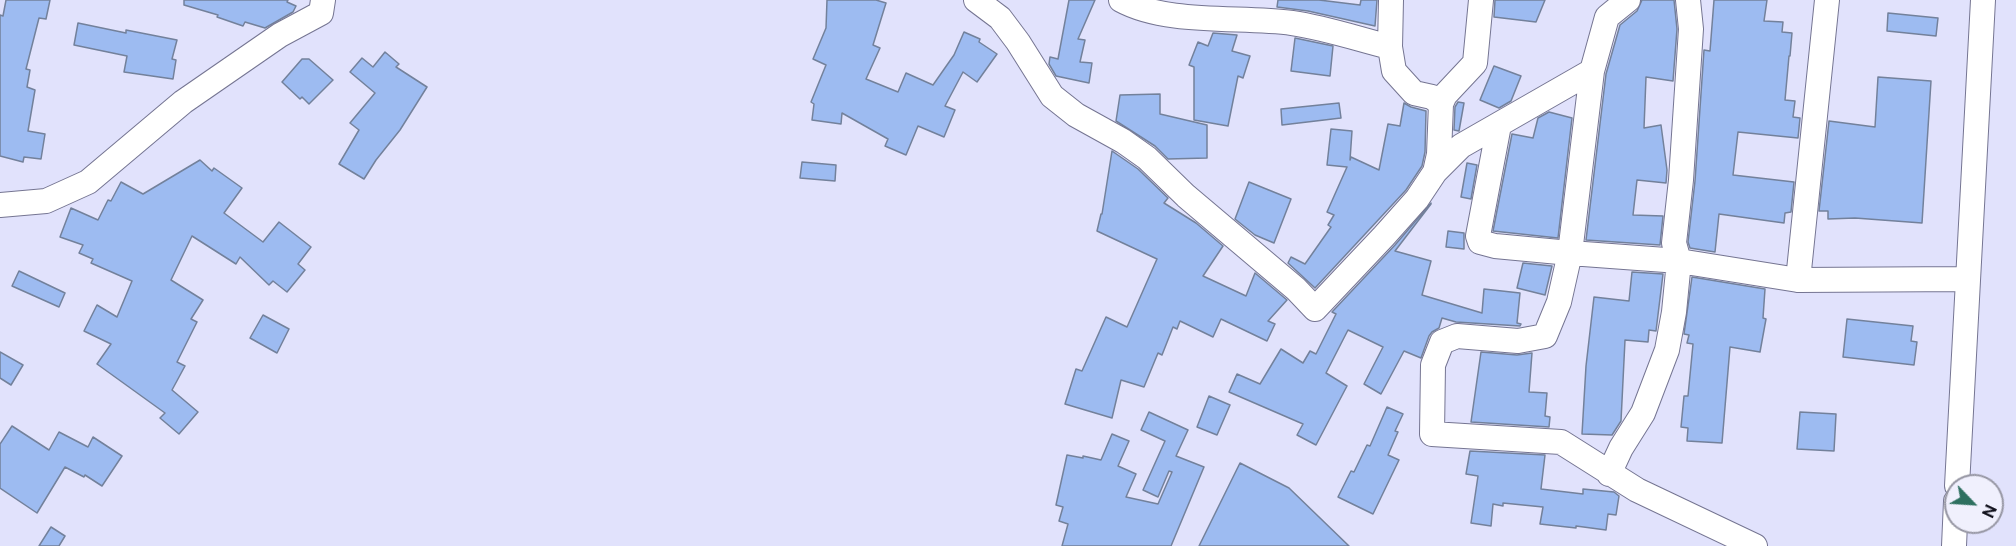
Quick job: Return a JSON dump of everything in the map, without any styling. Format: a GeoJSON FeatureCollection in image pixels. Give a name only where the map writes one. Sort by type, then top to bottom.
{"type":"FeatureCollection","features":[{"type":"Feature","properties":{"kind":"street"},"geometry":{"type":"LineString","coordinates":[[0,205],[46,201],[88,182],[183,102],[280,35],[321,13],[323,0]]}},
{"type":"Feature","properties":{"kind":"street"},"geometry":{"type":"LineString","coordinates":[[976,0],[1000,18],[1052,96],[1076,115],[1123,141],[1147,158],[1186,196],[1296,289],[1316,309],[1345,280],[1416,199],[1435,172],[1461,146],[1592,71]]}},
{"type":"Feature","properties":{"kind":"street"},"geometry":{"type":"LineString","coordinates":[[1121,0],[1130,5],[1162,14],[1292,23],[1334,31],[1390,48]]}},
{"type":"Feature","properties":{"kind":"street"},"geometry":{"type":"LineString","coordinates":[[1391,0],[1390,48],[1394,71],[1414,93],[1432,97],[1441,104]]}},
{"type":"Feature","properties":{"kind":"street"},"geometry":{"type":"LineString","coordinates":[[1435,172],[1439,154],[1441,104],[1445,95],[1475,63],[1481,0]]}},
{"type":"Feature","properties":{"kind":"street"},"geometry":{"type":"LineString","coordinates":[[1628,0],[1607,17],[1592,71],[1570,253],[1559,303],[1545,336],[1518,341],[1456,336],[1442,342],[1433,365],[1432,434],[1561,442],[1637,490],[1755,546]]}},
{"type":"Feature","properties":{"kind":"street"},"geometry":{"type":"LineString","coordinates":[[1609,474],[1621,448],[1643,413],[1667,350],[1674,312],[1679,261],[1674,243],[1682,180],[1690,41],[1688,0]]}},
{"type":"Feature","properties":{"kind":"street"},"geometry":{"type":"LineString","coordinates":[[1798,280],[1827,0]]}},
{"type":"Feature","properties":{"kind":"street"},"geometry":{"type":"LineString","coordinates":[[1958,474],[1983,0]]}},
{"type":"Feature","properties":{"kind":"street"},"geometry":{"type":"LineString","coordinates":[[1499,125],[1478,236],[1480,242],[1495,246],[1679,261],[1798,280],[1968,279]]}},
{"type":"Feature","properties":{"kind":"building"},"geometry":{"type":"Polygon","coordinates":[[[6,0],[50,0],[46,19],[39,18],[26,69],[30,70],[27,87],[35,90],[28,131],[45,134],[41,159],[24,157],[23,162],[0,156],[0,15],[3,16],[6,0]]]}},
{"type":"Feature","properties":{"kind":"building"},"geometry":{"type":"Polygon","coordinates":[[[184,0],[288,0],[287,2],[296,6],[293,12],[265,28],[245,22],[243,26],[217,17],[218,15],[184,5],[184,0]]]}},
{"type":"Feature","properties":{"kind":"building"},"geometry":{"type":"Polygon","coordinates":[[[827,0],[876,0],[886,3],[873,45],[880,48],[866,79],[898,92],[906,73],[933,85],[954,55],[964,32],[980,39],[979,42],[997,54],[977,82],[963,72],[945,106],[955,110],[944,137],[918,126],[906,155],[885,146],[888,139],[842,113],[841,124],[812,120],[814,104],[811,102],[826,65],[813,59],[826,28],[827,0]]]}},
{"type":"Feature","properties":{"kind":"building"},"geometry":{"type":"Polygon","coordinates":[[[1069,0],[1095,0],[1078,39],[1085,40],[1080,62],[1092,63],[1089,83],[1056,76],[1049,64],[1050,57],[1058,59],[1069,0]]]}},
{"type":"Feature","properties":{"kind":"building"},"geometry":{"type":"Polygon","coordinates":[[[1278,0],[1319,0],[1360,5],[1361,0],[1377,0],[1375,26],[1308,11],[1277,7],[1278,0]]]}},
{"type":"Feature","properties":{"kind":"building"},"geometry":{"type":"Polygon","coordinates":[[[1495,0],[1545,0],[1536,22],[1494,17],[1495,0]]]}},
{"type":"Feature","properties":{"kind":"building"},"geometry":{"type":"Polygon","coordinates":[[[1642,0],[1674,0],[1677,29],[1673,81],[1646,77],[1644,128],[1661,125],[1667,170],[1666,183],[1637,180],[1633,215],[1663,216],[1660,245],[1586,240],[1606,74],[1620,25],[1637,11],[1642,0]]]}},
{"type":"Feature","properties":{"kind":"building"},"geometry":{"type":"Polygon","coordinates":[[[1714,0],[1767,0],[1764,21],[1783,22],[1782,32],[1792,33],[1785,100],[1795,101],[1793,117],[1800,118],[1798,138],[1738,132],[1733,175],[1794,182],[1791,212],[1785,213],[1784,223],[1719,214],[1715,252],[1690,248],[1688,242],[1695,181],[1704,50],[1710,51],[1714,0]]]}},
{"type":"Feature","properties":{"kind":"building"},"geometry":{"type":"Polygon","coordinates":[[[1888,13],[1938,18],[1936,36],[1887,31],[1888,13]]]}},
{"type":"Feature","properties":{"kind":"building"},"geometry":{"type":"Polygon","coordinates":[[[78,23],[177,40],[172,59],[176,60],[173,79],[124,72],[127,56],[74,45],[78,23]]]}},
{"type":"Feature","properties":{"kind":"building"},"geometry":{"type":"Polygon","coordinates":[[[1213,33],[1237,35],[1232,51],[1250,56],[1243,78],[1238,76],[1228,126],[1194,120],[1194,67],[1189,65],[1198,42],[1208,46],[1213,33]]]}},
{"type":"Feature","properties":{"kind":"building"},"geometry":{"type":"Polygon","coordinates":[[[1295,38],[1333,46],[1330,76],[1291,71],[1295,38]]]}},
{"type":"Feature","properties":{"kind":"building"},"geometry":{"type":"Polygon","coordinates":[[[385,52],[399,64],[396,67],[427,87],[400,130],[364,179],[339,164],[359,130],[350,123],[375,93],[350,72],[362,58],[373,67],[385,52]]]}},
{"type":"Feature","properties":{"kind":"building"},"geometry":{"type":"Polygon","coordinates":[[[302,59],[309,59],[333,80],[309,104],[302,97],[300,99],[282,82],[302,59]]]}},
{"type":"Feature","properties":{"kind":"building"},"geometry":{"type":"Polygon","coordinates":[[[1494,66],[1521,76],[1511,101],[1499,108],[1480,100],[1494,66]]]}},
{"type":"Feature","properties":{"kind":"building"},"geometry":{"type":"Polygon","coordinates":[[[1878,77],[1931,81],[1922,223],[1855,218],[1828,219],[1828,211],[1819,211],[1829,121],[1875,127],[1878,77]]]}},
{"type":"Feature","properties":{"kind":"building"},"geometry":{"type":"Polygon","coordinates":[[[1160,94],[1160,114],[1207,125],[1207,158],[1168,159],[1155,146],[1116,121],[1120,95],[1160,94]]]}},
{"type":"Feature","properties":{"kind":"building"},"geometry":{"type":"Polygon","coordinates":[[[1458,102],[1464,103],[1459,131],[1454,130],[1455,107],[1458,102]]]}},
{"type":"Feature","properties":{"kind":"building"},"geometry":{"type":"Polygon","coordinates":[[[1339,103],[1341,118],[1282,125],[1281,109],[1339,103]]]}},
{"type":"Feature","properties":{"kind":"building"},"geometry":{"type":"Polygon","coordinates":[[[1404,103],[1426,111],[1425,152],[1422,166],[1406,190],[1315,288],[1288,263],[1291,257],[1305,264],[1331,227],[1328,225],[1334,215],[1327,212],[1347,167],[1327,165],[1331,129],[1352,131],[1350,160],[1351,157],[1379,170],[1388,124],[1400,126],[1404,103]]]}},
{"type":"Feature","properties":{"kind":"building"},"geometry":{"type":"Polygon","coordinates":[[[1549,112],[1572,118],[1558,238],[1493,231],[1512,134],[1533,138],[1538,118],[1549,112]]]}},
{"type":"Feature","properties":{"kind":"building"},"geometry":{"type":"Polygon","coordinates":[[[1112,151],[1138,169],[1168,198],[1164,203],[1196,223],[1223,246],[1203,276],[1246,296],[1255,273],[1287,300],[1268,321],[1275,324],[1267,341],[1221,319],[1213,337],[1180,321],[1177,329],[1173,327],[1162,355],[1158,353],[1144,387],[1121,380],[1112,418],[1065,404],[1076,369],[1082,371],[1106,317],[1127,327],[1157,259],[1097,231],[1112,151]]]}},
{"type":"Feature","properties":{"kind":"building"},"geometry":{"type":"Polygon","coordinates":[[[200,160],[212,171],[214,168],[242,188],[224,213],[263,242],[279,222],[311,247],[298,264],[305,270],[287,292],[273,281],[269,285],[240,257],[236,264],[192,236],[171,280],[203,300],[191,319],[197,322],[177,362],[185,366],[172,390],[198,412],[179,434],[160,418],[165,413],[97,364],[111,344],[84,331],[97,305],[117,317],[132,281],[91,263],[93,259],[79,253],[83,245],[60,237],[71,208],[98,220],[108,200],[111,201],[121,182],[143,194],[200,160]]]}},
{"type":"Feature","properties":{"kind":"building"},"geometry":{"type":"Polygon","coordinates":[[[802,162],[836,165],[835,181],[800,178],[802,162]]]}},
{"type":"Feature","properties":{"kind":"building"},"geometry":{"type":"Polygon","coordinates":[[[1467,163],[1477,165],[1471,199],[1461,197],[1467,163]]]}},
{"type":"Feature","properties":{"kind":"building"},"geometry":{"type":"Polygon","coordinates":[[[1249,182],[1291,199],[1274,243],[1255,235],[1235,219],[1249,182]]]}},
{"type":"Feature","properties":{"kind":"building"},"geometry":{"type":"Polygon","coordinates":[[[1431,203],[1395,251],[1431,261],[1422,295],[1482,313],[1484,289],[1520,293],[1517,323],[1521,324],[1520,326],[1456,322],[1442,318],[1439,328],[1429,336],[1421,358],[1404,351],[1381,394],[1364,384],[1383,347],[1348,330],[1326,373],[1347,386],[1316,445],[1297,435],[1303,424],[1229,392],[1237,374],[1260,384],[1281,349],[1303,363],[1310,351],[1316,354],[1336,314],[1332,312],[1431,203]]]}},
{"type":"Feature","properties":{"kind":"building"},"geometry":{"type":"Polygon","coordinates":[[[1448,231],[1464,233],[1464,249],[1446,247],[1448,231]]]}},
{"type":"Feature","properties":{"kind":"building"},"geometry":{"type":"Polygon","coordinates":[[[1523,263],[1552,266],[1545,295],[1517,288],[1523,263]]]}},
{"type":"Feature","properties":{"kind":"building"},"geometry":{"type":"Polygon","coordinates":[[[19,271],[65,293],[59,307],[12,286],[19,271]]]}},
{"type":"Feature","properties":{"kind":"building"},"geometry":{"type":"Polygon","coordinates":[[[1632,272],[1663,274],[1656,331],[1649,330],[1648,342],[1625,340],[1621,421],[1612,435],[1582,434],[1586,366],[1594,297],[1629,301],[1632,272]]]}},
{"type":"Feature","properties":{"kind":"building"},"geometry":{"type":"Polygon","coordinates":[[[1692,277],[1765,289],[1763,318],[1766,319],[1760,352],[1730,347],[1722,443],[1687,441],[1688,428],[1681,427],[1684,396],[1688,396],[1693,344],[1687,343],[1689,335],[1684,334],[1692,277]]]}},
{"type":"Feature","properties":{"kind":"building"},"geometry":{"type":"Polygon","coordinates":[[[263,315],[289,329],[277,353],[250,338],[263,315]]]}},
{"type":"Feature","properties":{"kind":"building"},"geometry":{"type":"Polygon","coordinates":[[[1847,319],[1913,326],[1911,341],[1917,342],[1914,365],[1843,357],[1847,319]]]}},
{"type":"Feature","properties":{"kind":"building"},"geometry":{"type":"Polygon","coordinates":[[[0,352],[23,365],[11,385],[0,378],[0,352]]]}},
{"type":"Feature","properties":{"kind":"building"},"geometry":{"type":"Polygon","coordinates":[[[1481,352],[1517,355],[1532,353],[1529,392],[1547,393],[1545,416],[1550,417],[1549,427],[1471,422],[1481,352]]]}},
{"type":"Feature","properties":{"kind":"building"},"geometry":{"type":"Polygon","coordinates":[[[1209,396],[1230,405],[1217,435],[1197,427],[1209,396]]]}},
{"type":"Feature","properties":{"kind":"building"},"geometry":{"type":"Polygon","coordinates":[[[1387,407],[1403,414],[1388,455],[1399,460],[1373,514],[1338,497],[1367,445],[1370,446],[1387,407]]]}},
{"type":"Feature","properties":{"kind":"building"},"geometry":{"type":"Polygon","coordinates":[[[1149,412],[1188,430],[1176,456],[1204,467],[1171,546],[1062,546],[1068,524],[1059,521],[1063,507],[1056,505],[1067,455],[1101,460],[1112,434],[1129,441],[1118,466],[1136,474],[1126,497],[1158,504],[1172,472],[1169,471],[1158,497],[1143,490],[1165,441],[1141,430],[1149,412]]]}},
{"type":"Feature","properties":{"kind":"building"},"geometry":{"type":"Polygon","coordinates":[[[1800,412],[1836,414],[1834,451],[1797,449],[1800,412]]]}},
{"type":"Feature","properties":{"kind":"building"},"geometry":{"type":"Polygon","coordinates":[[[12,426],[49,450],[59,432],[88,447],[93,437],[122,456],[102,486],[85,475],[84,477],[65,467],[37,513],[0,488],[0,444],[12,426]]]}},
{"type":"Feature","properties":{"kind":"building"},"geometry":{"type":"Polygon","coordinates":[[[1470,451],[1545,455],[1541,489],[1583,494],[1583,489],[1614,492],[1619,496],[1616,515],[1608,514],[1606,530],[1576,526],[1576,528],[1540,524],[1543,507],[1503,503],[1503,506],[1493,504],[1491,526],[1471,523],[1478,476],[1466,474],[1470,451]]]}},
{"type":"Feature","properties":{"kind":"building"},"geometry":{"type":"Polygon","coordinates":[[[1240,463],[1289,488],[1349,546],[1199,546],[1240,463]]]}},
{"type":"Feature","properties":{"kind":"building"},"geometry":{"type":"Polygon","coordinates":[[[51,527],[65,536],[59,546],[39,546],[51,527]]]}}]}
